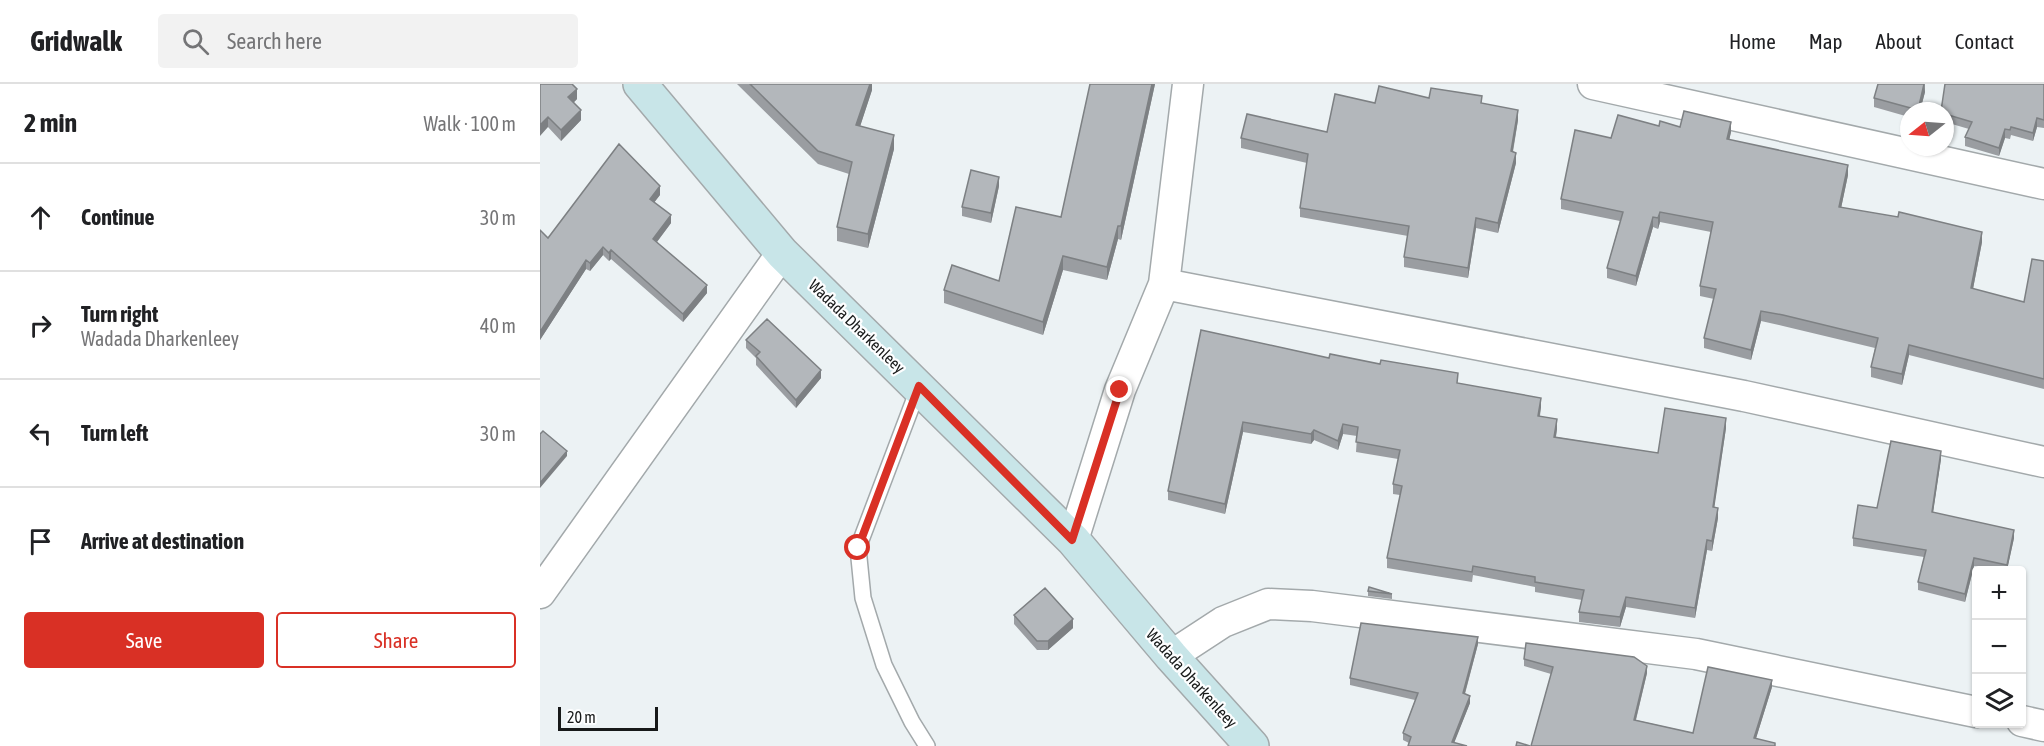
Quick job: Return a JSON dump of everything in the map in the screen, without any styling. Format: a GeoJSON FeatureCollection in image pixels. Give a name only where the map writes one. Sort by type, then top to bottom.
{"type":"FeatureCollection","features":[{"type":"Feature","properties":{"kind":"main road","name":"Wadada Dharkenleey"},"geometry":{"type":"LineString","coordinates":[[640,84],[782,253],[919,386],[1072,540],[1252,746]]}},
{"type":"Feature","properties":{"kind":"street"},"geometry":{"type":"LineString","coordinates":[[1072,540],[1120,390],[1164,284],[1188,84]]}},
{"type":"Feature","properties":{"kind":"street"},"geometry":{"type":"LineString","coordinates":[[1593,84],[2044,184]]}},
{"type":"Feature","properties":{"kind":"street"},"geometry":{"type":"LineString","coordinates":[[540,593],[782,253]]}},
{"type":"Feature","properties":{"kind":"street"},"geometry":{"type":"LineString","coordinates":[[1164,284],[1744,396],[2044,462]]}},
{"type":"Feature","properties":{"kind":"street"},"geometry":{"type":"LineString","coordinates":[[1171,656],[1223,622],[1268,604],[1312,606],[1583,637],[1696,654],[1972,711]]}},
{"type":"Feature","properties":{"kind":"street"},"geometry":{"type":"LineString","coordinates":[[2026,722],[2044,726]]}},
{"type":"Feature","properties":{"kind":"lane"},"geometry":{"type":"LineString","coordinates":[[919,386],[858,548],[864,598],[884,666],[912,723],[927,746]]}},
{"type":"Feature","properties":{"kind":"building"},"geometry":{"type":"Polygon","coordinates":[[[540,84],[572,84],[577,89],[568,97],[581,110],[561,130],[548,117],[540,125],[540,84]]]}},
{"type":"Feature","properties":{"kind":"building"},"geometry":{"type":"Polygon","coordinates":[[[750,84],[870,84],[856,125],[894,135],[868,234],[837,227],[852,162],[818,151],[750,84]]]}},
{"type":"Feature","properties":{"kind":"building"},"geometry":{"type":"Polygon","coordinates":[[[1090,84],[1152,84],[1121,226],[1118,226],[1107,267],[1063,256],[1043,322],[944,290],[952,265],[999,281],[1016,207],[1061,217],[1090,84]]]}},
{"type":"Feature","properties":{"kind":"building"},"geometry":{"type":"Polygon","coordinates":[[[1878,84],[1924,84],[1920,102],[1900,102],[1900,105],[1874,98],[1878,84]]]}},
{"type":"Feature","properties":{"kind":"building"},"geometry":{"type":"Polygon","coordinates":[[[1945,84],[2044,84],[2044,120],[2037,118],[2033,133],[2011,127],[2010,130],[2005,129],[1999,148],[1965,137],[1972,122],[1954,117],[1954,102],[1942,102],[1945,84]]]}},
{"type":"Feature","properties":{"kind":"building"},"geometry":{"type":"Polygon","coordinates":[[[1379,86],[1429,98],[1431,88],[1482,96],[1481,103],[1518,110],[1511,151],[1516,153],[1498,223],[1476,218],[1468,268],[1404,257],[1409,226],[1300,208],[1308,154],[1241,138],[1247,114],[1327,132],[1335,94],[1375,103],[1379,86]]]}},
{"type":"Feature","properties":{"kind":"building"},"geometry":{"type":"Polygon","coordinates":[[[1684,111],[1731,122],[1727,139],[1848,165],[1839,207],[1898,217],[1899,212],[1982,232],[1971,288],[2024,302],[2032,259],[2044,261],[2044,379],[1909,345],[1902,374],[1871,367],[1878,338],[1761,311],[1751,350],[1704,338],[1716,289],[1700,286],[1713,222],[1660,212],[1658,218],[1653,217],[1636,276],[1607,268],[1623,212],[1561,199],[1575,130],[1611,138],[1618,115],[1659,126],[1660,121],[1680,127],[1684,111]]]}},
{"type":"Feature","properties":{"kind":"building"},"geometry":{"type":"Polygon","coordinates":[[[619,144],[660,186],[650,199],[671,215],[653,239],[707,285],[683,314],[611,250],[609,253],[603,247],[590,263],[586,260],[540,332],[540,230],[548,238],[619,144]]]}},
{"type":"Feature","properties":{"kind":"building"},"geometry":{"type":"Polygon","coordinates":[[[971,170],[999,177],[991,213],[962,207],[971,170]]]}},
{"type":"Feature","properties":{"kind":"building"},"geometry":{"type":"Polygon","coordinates":[[[767,319],[821,370],[796,400],[756,356],[760,352],[746,340],[767,319]]]}},
{"type":"Feature","properties":{"kind":"building"},"geometry":{"type":"Polygon","coordinates":[[[1201,330],[1329,358],[1330,354],[1380,364],[1381,360],[1458,373],[1457,383],[1541,398],[1538,416],[1557,419],[1554,437],[1658,453],[1665,408],[1726,418],[1713,507],[1718,508],[1712,541],[1707,540],[1695,608],[1626,597],[1620,617],[1579,612],[1584,590],[1535,582],[1535,577],[1473,566],[1472,572],[1387,558],[1402,486],[1393,484],[1400,450],[1356,442],[1358,427],[1343,424],[1338,441],[1314,430],[1311,434],[1243,422],[1225,504],[1168,491],[1201,330]]]}},
{"type":"Feature","properties":{"kind":"building"},"geometry":{"type":"Polygon","coordinates":[[[543,431],[567,451],[540,483],[540,434],[543,431]]]}},
{"type":"Feature","properties":{"kind":"building"},"geometry":{"type":"Polygon","coordinates":[[[1891,441],[1941,451],[1932,512],[2014,530],[2007,565],[1974,558],[1965,594],[1918,582],[1926,550],[1853,538],[1858,505],[1877,508],[1891,441]]]}},
{"type":"Feature","properties":{"kind":"building"},"geometry":{"type":"Polygon","coordinates":[[[1369,587],[1392,594],[1368,591],[1369,587]]]}},
{"type":"Feature","properties":{"kind":"building"},"geometry":{"type":"Polygon","coordinates":[[[1045,588],[1073,619],[1048,641],[1037,641],[1014,615],[1045,588]]]}},
{"type":"Feature","properties":{"kind":"building"},"geometry":{"type":"Polygon","coordinates":[[[1361,623],[1478,637],[1463,693],[1470,696],[1452,742],[1467,746],[1408,746],[1411,737],[1403,733],[1418,693],[1350,678],[1361,623]]]}},
{"type":"Feature","properties":{"kind":"building"},"geometry":{"type":"Polygon","coordinates":[[[1526,643],[1634,657],[1647,666],[1634,720],[1693,733],[1708,667],[1772,680],[1754,738],[1775,743],[1775,746],[1531,746],[1553,667],[1524,659],[1526,643]]]}},
{"type":"Feature","properties":{"kind":"building"},"geometry":{"type":"Polygon","coordinates":[[[1517,742],[1530,746],[1516,746],[1517,742]]]}},
{"type":"Feature","properties":{"kind":"route"},"geometry":{"type":"LineString","coordinates":[[858,548],[919,386],[1072,540],[1120,390]]}}]}
